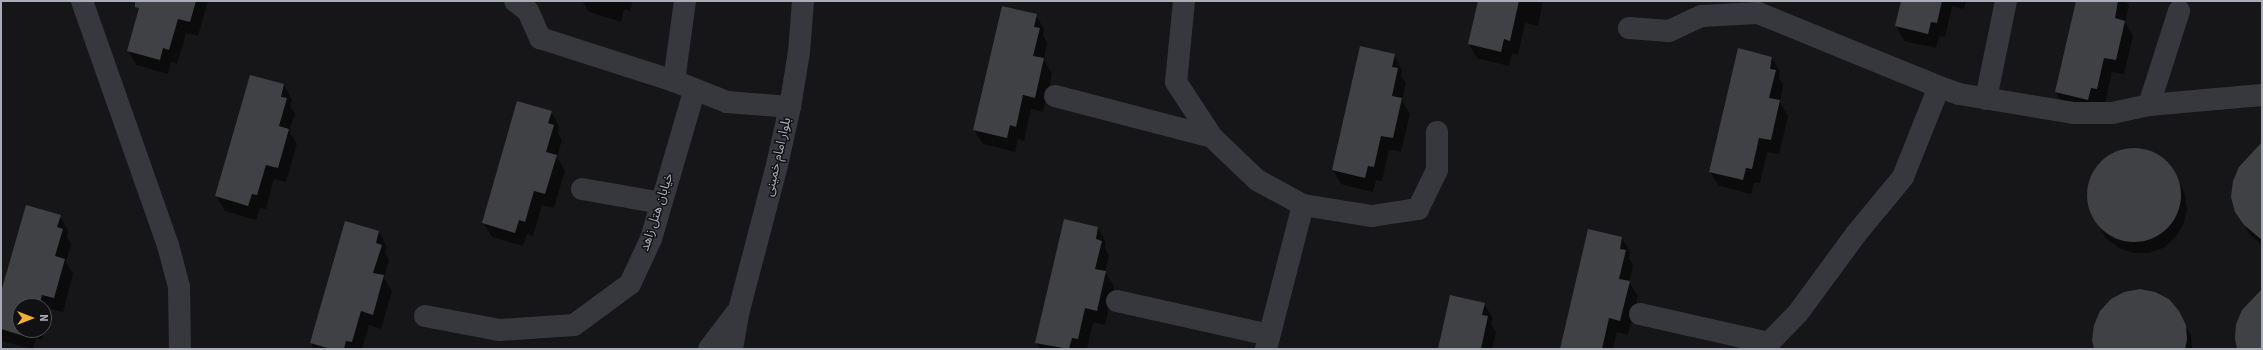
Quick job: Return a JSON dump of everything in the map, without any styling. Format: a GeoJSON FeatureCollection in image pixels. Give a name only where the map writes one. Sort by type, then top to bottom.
{"type":"FeatureCollection","features":[{"type":"Feature","properties":{"kind":"street"},"geometry":{"type":"LineString","coordinates":[[82,1],[168,245],[179,287],[180,349]]}},
{"type":"Feature","properties":{"kind":"street"},"geometry":{"type":"LineString","coordinates":[[515,1],[528,11],[540,38],[674,81],[727,102],[790,106]]}},
{"type":"Feature","properties":{"kind":"street"},"geometry":{"type":"LineString","coordinates":[[674,81],[685,1]]}},
{"type":"Feature","properties":{"kind":"street","name":"بلوار امام خمینی"},"geometry":{"type":"LineString","coordinates":[[732,349],[739,310],[777,165],[790,106],[799,52],[803,1]]}},
{"type":"Feature","properties":{"kind":"street"},"geometry":{"type":"LineString","coordinates":[[1184,1],[1176,82],[1212,137],[1257,180],[1303,205],[1372,216],[1418,210],[1437,170],[1437,132]]}},
{"type":"Feature","properties":{"kind":"street"},"geometry":{"type":"LineString","coordinates":[[1986,98],[2006,1]]}},
{"type":"Feature","properties":{"kind":"street"},"geometry":{"type":"LineString","coordinates":[[1629,28],[1669,31],[1703,8],[1761,7],[1939,87],[1959,94],[2074,113],[2112,113],[2149,105],[2262,95]]}},
{"type":"Feature","properties":{"kind":"street"},"geometry":{"type":"LineString","coordinates":[[2149,105],[2179,11]]}},
{"type":"Feature","properties":{"kind":"street"},"geometry":{"type":"LineString","coordinates":[[1640,314],[1766,346],[1798,313],[1856,234],[1903,177],[1939,87]]}},
{"type":"Feature","properties":{"kind":"street","name":"خیابان هتل زاهد"},"geometry":{"type":"LineString","coordinates":[[425,316],[499,330],[574,325],[630,284],[651,239],[695,89]]}},
{"type":"Feature","properties":{"kind":"street"},"geometry":{"type":"LineString","coordinates":[[1055,96],[1212,137]]}},
{"type":"Feature","properties":{"kind":"street"},"geometry":{"type":"LineString","coordinates":[[582,189],[662,203]]}},
{"type":"Feature","properties":{"kind":"street"},"geometry":{"type":"LineString","coordinates":[[1117,301],[1268,342],[1303,205]]}},
{"type":"Feature","properties":{"kind":"street"},"geometry":{"type":"LineString","coordinates":[[709,349],[739,310]]}},
{"type":"Feature","properties":{"kind":"building"},"geometry":{"type":"Polygon","coordinates":[[[135,1],[196,1],[190,22],[178,19],[169,50],[163,48],[160,60],[127,51],[139,8],[135,7],[135,1]]]}},
{"type":"Feature","properties":{"kind":"building"},"geometry":{"type":"Polygon","coordinates":[[[1478,1],[1519,1],[1510,41],[1504,39],[1501,52],[1468,44],[1478,1]]]}},
{"type":"Feature","properties":{"kind":"building"},"geometry":{"type":"Polygon","coordinates":[[[1901,1],[1942,1],[1937,23],[1931,22],[1928,34],[1895,26],[1901,1]]]}},
{"type":"Feature","properties":{"kind":"building"},"geometry":{"type":"Polygon","coordinates":[[[2076,1],[2118,1],[2115,18],[2125,21],[2116,60],[2104,58],[2097,89],[2091,88],[2088,100],[2055,92],[2076,1]]]}},
{"type":"Feature","properties":{"kind":"building"},"geometry":{"type":"Polygon","coordinates":[[[1002,6],[1037,14],[1034,27],[1040,28],[1033,56],[1044,58],[1035,98],[1023,95],[1016,127],[1010,125],[1007,138],[973,130],[1002,6]]]}},
{"type":"Feature","properties":{"kind":"building"},"geometry":{"type":"Polygon","coordinates":[[[1360,46],[1395,54],[1392,67],[1398,68],[1392,96],[1402,98],[1393,138],[1381,136],[1374,167],[1368,166],[1365,178],[1332,170],[1360,46]]]}},
{"type":"Feature","properties":{"kind":"building"},"geometry":{"type":"Polygon","coordinates":[[[1738,48],[1772,57],[1770,69],[1776,70],[1769,98],[1780,100],[1771,140],[1759,138],[1752,169],[1746,168],[1743,180],[1709,172],[1738,48]]]}},
{"type":"Feature","properties":{"kind":"building"},"geometry":{"type":"Polygon","coordinates":[[[250,75],[284,84],[281,97],[287,98],[279,126],[289,129],[278,168],[266,165],[257,195],[252,194],[248,206],[215,196],[250,75]]]}},
{"type":"Feature","properties":{"kind":"building"},"geometry":{"type":"Polygon","coordinates":[[[517,101],[552,111],[548,123],[554,125],[546,152],[557,155],[545,194],[534,191],[525,222],[519,220],[515,233],[482,223],[517,101]]]}},
{"type":"Feature","properties":{"kind":"building"},"geometry":{"type":"Polygon","coordinates":[[[2262,142],[2262,240],[2244,225],[2235,212],[2231,197],[2233,181],[2239,167],[2262,142]]]}},
{"type":"Feature","properties":{"kind":"building"},"geometry":{"type":"Polygon","coordinates":[[[2134,148],[2152,152],[2167,162],[2177,177],[2181,195],[2177,213],[2167,228],[2152,238],[2134,242],[2116,238],[2101,228],[2091,213],[2087,195],[2091,177],[2101,162],[2116,152],[2134,148]]]}},
{"type":"Feature","properties":{"kind":"building"},"geometry":{"type":"Polygon","coordinates":[[[26,205],[61,215],[57,227],[63,229],[55,256],[65,259],[54,298],[42,295],[41,298],[12,298],[12,332],[1,329],[1,292],[26,205]]]}},
{"type":"Feature","properties":{"kind":"building"},"geometry":{"type":"Polygon","coordinates":[[[1064,219],[1098,227],[1096,239],[1102,241],[1095,269],[1106,271],[1097,311],[1085,308],[1078,339],[1072,338],[1069,349],[1035,343],[1064,219]]]}},
{"type":"Feature","properties":{"kind":"building"},"geometry":{"type":"Polygon","coordinates":[[[345,221],[379,231],[376,243],[382,245],[373,273],[384,275],[373,315],[361,311],[352,342],[346,341],[344,349],[331,349],[310,343],[345,221]]]}},
{"type":"Feature","properties":{"kind":"building"},"geometry":{"type":"Polygon","coordinates":[[[1588,229],[1622,237],[1620,249],[1626,250],[1619,279],[1630,281],[1620,321],[1609,318],[1602,349],[1560,349],[1588,229]]]}},
{"type":"Feature","properties":{"kind":"building"},"geometry":{"type":"Polygon","coordinates":[[[2140,289],[2155,292],[2169,299],[2179,311],[2186,325],[2187,340],[2185,349],[2094,349],[2092,340],[2094,325],[2100,311],[2111,299],[2124,292],[2140,289]]]}},
{"type":"Feature","properties":{"kind":"building"},"geometry":{"type":"Polygon","coordinates":[[[2262,289],[2262,349],[2237,349],[2235,339],[2236,324],[2242,310],[2262,289]]]}},
{"type":"Feature","properties":{"kind":"building"},"geometry":{"type":"Polygon","coordinates":[[[1450,295],[1485,303],[1482,315],[1488,316],[1481,349],[1438,349],[1450,295]]]}}]}
